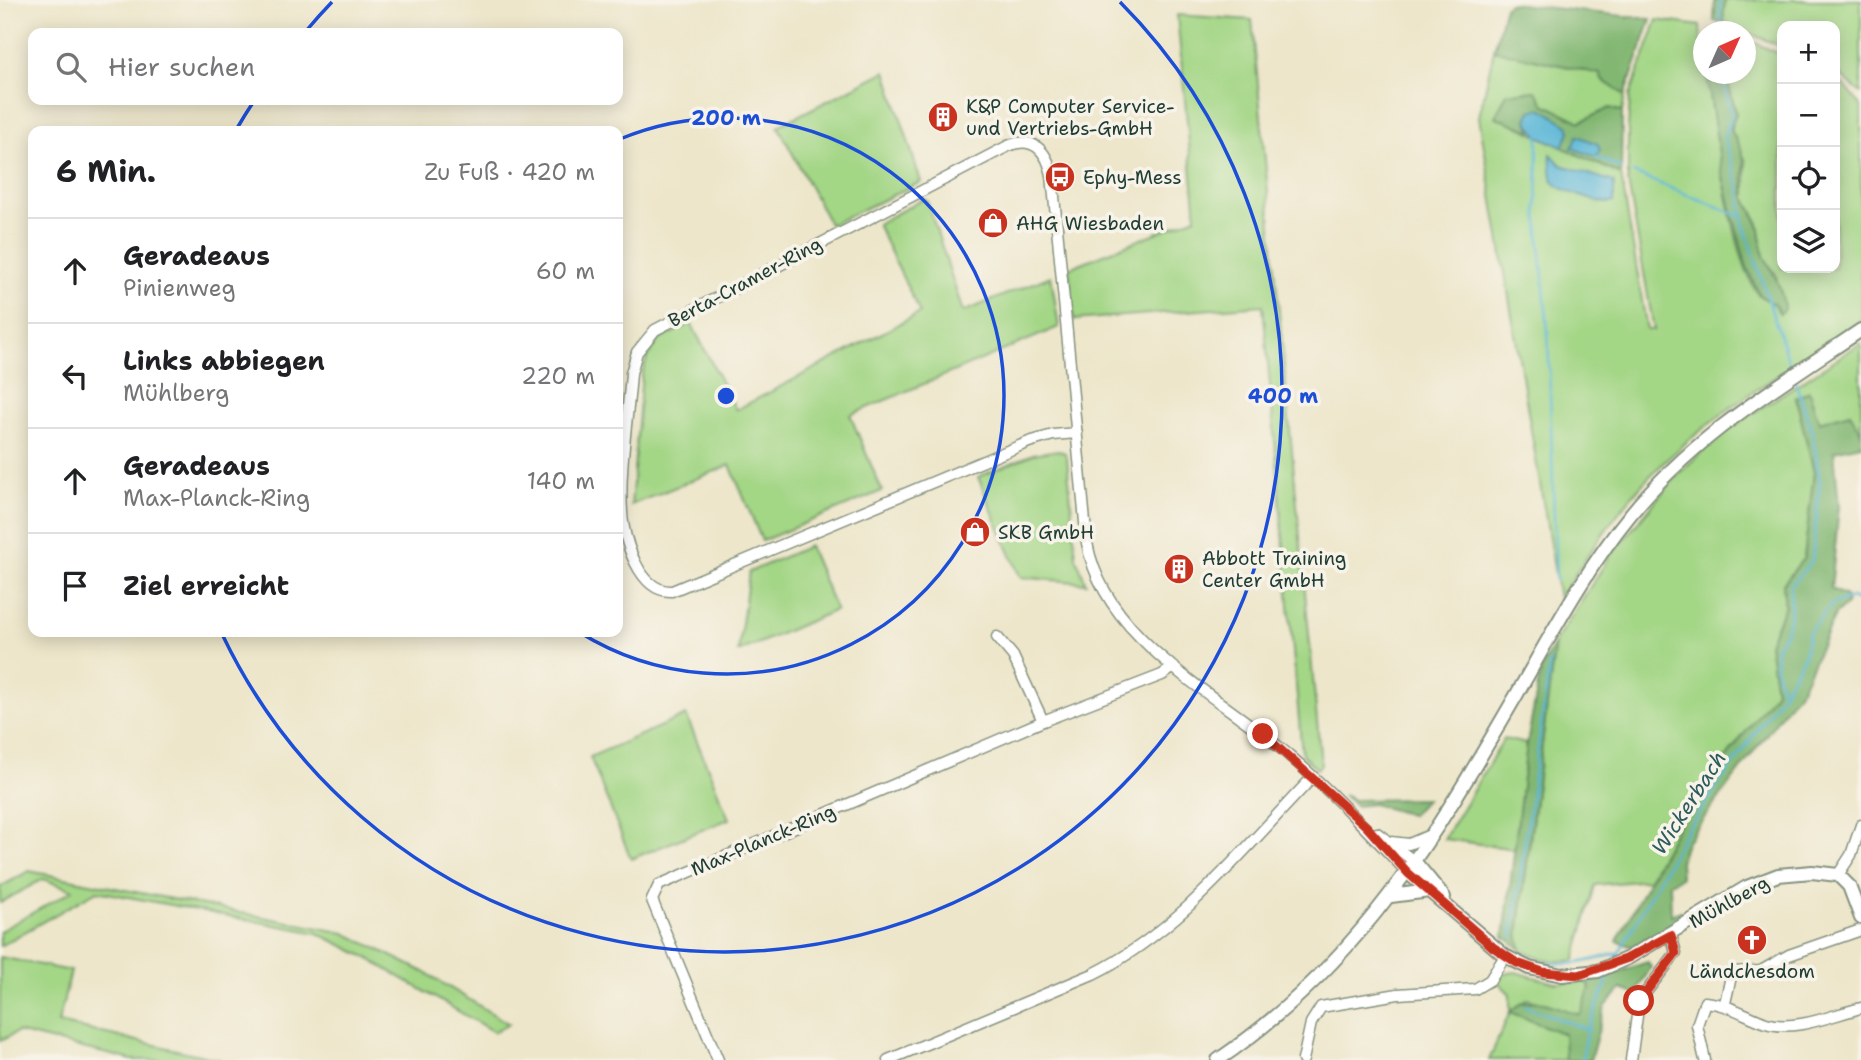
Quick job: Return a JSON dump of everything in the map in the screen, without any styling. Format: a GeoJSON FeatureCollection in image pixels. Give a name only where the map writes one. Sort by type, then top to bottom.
{"type":"FeatureCollection","features":[{"type":"Feature","properties":{"kind":"main road"},"geometry":{"type":"LineString","coordinates":[[1218,1060],[1268,1023],[1325,972],[1391,896],[1434,833],[1592,569],[1629,516],[1689,452],[1734,414],[1861,330]]}},
{"type":"Feature","properties":{"kind":"main road","name":"Mühlberg"},"geometry":{"type":"LineString","coordinates":[[1412,867],[1429,891],[1505,956],[1543,972],[1579,975],[1598,971],[1628,958],[1671,935],[1731,896],[1769,877],[1832,874]]}},
{"type":"Feature","properties":{"kind":"main road","name":"Mühlberg"},"geometry":{"type":"LineString","coordinates":[[1412,867],[1454,911]]}},
{"type":"Feature","properties":{"kind":"main road"},"geometry":{"type":"LineString","coordinates":[[1832,874],[1849,886],[1861,918]]}},
{"type":"Feature","properties":{"kind":"main road"},"geometry":{"type":"LineString","coordinates":[[1391,896],[1429,891]]}},
{"type":"Feature","properties":{"kind":"street","name":"Berta-Cramer-Ring"},"geometry":{"type":"LineString","coordinates":[[1077,433],[1052,435],[1029,442],[672,591],[659,590],[644,578],[623,522],[631,373],[637,352],[654,330],[1020,142],[1031,143],[1042,150],[1052,175],[1077,433],[1087,542],[1095,574],[1115,608],[1174,667]]}},
{"type":"Feature","properties":{"kind":"street"},"geometry":{"type":"LineString","coordinates":[[997,637],[1013,656],[1043,721]]}},
{"type":"Feature","properties":{"kind":"street"},"geometry":{"type":"LineString","coordinates":[[1174,667],[1263,734],[1412,867]]}},
{"type":"Feature","properties":{"kind":"street","name":"Max-Planck-Ring"},"geometry":{"type":"LineString","coordinates":[[718,1060],[652,900],[655,890],[666,881],[1043,721],[1161,675],[1174,667]]}},
{"type":"Feature","properties":{"kind":"street"},"geometry":{"type":"LineString","coordinates":[[888,1060],[1093,974],[1121,958],[1191,903],[1313,777]]}},
{"type":"Feature","properties":{"kind":"street"},"geometry":{"type":"LineString","coordinates":[[1832,874],[1851,855],[1861,825]]}},
{"type":"Feature","properties":{"kind":"street"},"geometry":{"type":"LineString","coordinates":[[1366,826],[1391,842],[1412,867]]}},
{"type":"Feature","properties":{"kind":"street"},"geometry":{"type":"LineString","coordinates":[[1391,842],[1409,844],[1434,833]]}},
{"type":"Feature","properties":{"kind":"street"},"geometry":{"type":"LineString","coordinates":[[1725,1003],[1732,972],[1761,971],[1789,955],[1861,930]]}},
{"type":"Feature","properties":{"kind":"street"},"geometry":{"type":"LineString","coordinates":[[1631,1060],[1637,1006],[1646,989],[1676,953],[1671,935]]}},
{"type":"Feature","properties":{"kind":"street"},"geometry":{"type":"LineString","coordinates":[[1303,1060],[1311,1023],[1321,1007],[1398,994],[1475,989],[1490,980],[1505,956]]}},
{"type":"Feature","properties":{"kind":"street"},"geometry":{"type":"LineString","coordinates":[[1705,1060],[1697,1025],[1705,1002],[1725,1003],[1767,1023],[1791,1026],[1861,1008]]}},
{"type":"Feature","properties":{"kind":"green space"},"geometry":{"type":"Polygon","coordinates":[[[1715,0],[1725,0],[1723,21],[1714,21],[1715,0]]]}},
{"type":"Feature","properties":{"kind":"green space"},"geometry":{"type":"Polygon","coordinates":[[[1725,0],[1861,0],[1861,93],[1840,75],[1840,21],[1777,21],[1777,45],[1756,36],[1756,21],[1723,21],[1725,0]]]}},
{"type":"Feature","properties":{"kind":"green space"},"geometry":{"type":"Polygon","coordinates":[[[1509,3],[1651,19],[1625,95],[1602,80],[1600,74],[1494,50],[1505,6],[1509,3]]]}},
{"type":"Feature","properties":{"kind":"green space"},"geometry":{"type":"Polygon","coordinates":[[[1177,15],[1252,20],[1321,764],[1317,769],[1302,755],[1263,305],[1074,320],[1069,268],[1196,217],[1177,15]]]}},
{"type":"Feature","properties":{"kind":"green space"},"geometry":{"type":"Polygon","coordinates":[[[1657,20],[1693,25],[1693,84],[1708,84],[1726,191],[1742,256],[1760,296],[1774,304],[1777,276],[1764,257],[1759,223],[1746,200],[1746,161],[1730,130],[1736,113],[1729,84],[1756,84],[1756,43],[1777,53],[1777,273],[1840,273],[1840,83],[1846,87],[1861,106],[1861,321],[1752,392],[1675,452],[1626,504],[1559,598],[1479,117],[1494,50],[1601,74],[1602,80],[1625,95],[1622,112],[1610,108],[1580,122],[1544,104],[1496,116],[1621,175],[1647,330],[1654,330],[1628,182],[1630,96],[1657,20]]]}},
{"type":"Feature","properties":{"kind":"green space"},"geometry":{"type":"Polygon","coordinates":[[[886,71],[921,182],[830,225],[778,126],[886,71]]]}},
{"type":"Feature","properties":{"kind":"green space"},"geometry":{"type":"Polygon","coordinates":[[[1708,84],[1729,84],[1736,113],[1730,130],[1742,151],[1744,192],[1758,223],[1763,254],[1782,294],[1784,308],[1780,314],[1774,304],[1759,295],[1746,265],[1722,174],[1708,84]]]}},
{"type":"Feature","properties":{"kind":"green space"},"geometry":{"type":"Polygon","coordinates":[[[1536,91],[1544,104],[1580,122],[1610,108],[1622,112],[1621,175],[1562,147],[1570,132],[1564,123],[1554,117],[1531,111],[1527,120],[1532,131],[1495,117],[1507,93],[1536,91]]]}},
{"type":"Feature","properties":{"kind":"green space"},"geometry":{"type":"Polygon","coordinates":[[[923,199],[927,201],[963,312],[1051,276],[1059,327],[850,415],[882,491],[762,541],[730,465],[631,505],[642,374],[647,358],[659,340],[691,323],[736,410],[920,313],[877,224],[923,199]]]}},
{"type":"Feature","properties":{"kind":"green space"},"geometry":{"type":"Polygon","coordinates":[[[1861,343],[1861,432],[1850,413],[1819,422],[1796,398],[1814,472],[1804,558],[1783,584],[1785,606],[1769,643],[1776,691],[1683,816],[1648,880],[1595,885],[1575,960],[1547,960],[1521,949],[1518,934],[1555,642],[1610,556],[1678,474],[1721,434],[1861,343]]]}},
{"type":"Feature","properties":{"kind":"green space"},"geometry":{"type":"Polygon","coordinates":[[[1809,391],[1819,422],[1850,413],[1861,432],[1861,445],[1834,451],[1839,506],[1831,589],[1846,596],[1847,605],[1836,613],[1802,687],[1686,842],[1680,862],[1681,877],[1670,883],[1671,915],[1681,911],[1681,920],[1632,947],[1617,941],[1683,816],[1776,691],[1769,643],[1785,606],[1783,584],[1804,558],[1814,472],[1796,398],[1809,391]]]}},
{"type":"Feature","properties":{"kind":"green space"},"geometry":{"type":"Polygon","coordinates":[[[1058,450],[1065,453],[1067,458],[1076,557],[1086,583],[1020,577],[978,477],[1033,454],[1058,450]]]}},
{"type":"Feature","properties":{"kind":"green space"},"geometry":{"type":"Polygon","coordinates":[[[809,546],[836,610],[738,652],[749,572],[809,546]]]}},
{"type":"Feature","properties":{"kind":"green space"},"geometry":{"type":"Polygon","coordinates":[[[1555,642],[1518,934],[1521,949],[1504,937],[1527,744],[1541,669],[1555,642]]]}},
{"type":"Feature","properties":{"kind":"green space"},"geometry":{"type":"Polygon","coordinates":[[[686,715],[729,819],[631,859],[590,757],[686,715]]]}},
{"type":"Feature","properties":{"kind":"green space"},"geometry":{"type":"Polygon","coordinates":[[[1504,739],[1527,744],[1515,849],[1444,839],[1504,739]]]}},
{"type":"Feature","properties":{"kind":"green space"},"geometry":{"type":"Polygon","coordinates":[[[1343,795],[1354,800],[1426,799],[1411,815],[1373,804],[1356,806],[1343,795]]]}},
{"type":"Feature","properties":{"kind":"green space"},"geometry":{"type":"Polygon","coordinates":[[[29,871],[345,933],[424,972],[509,1024],[494,1032],[362,955],[317,933],[97,891],[0,946],[0,931],[73,890],[43,879],[0,903],[0,887],[29,871]]]}},
{"type":"Feature","properties":{"kind":"green space"},"geometry":{"type":"Polygon","coordinates":[[[0,957],[71,971],[58,1023],[221,1060],[132,1060],[17,1032],[0,1041],[0,957]]]}},
{"type":"Feature","properties":{"kind":"green space"},"geometry":{"type":"Polygon","coordinates":[[[1648,962],[1651,967],[1635,994],[1621,989],[1605,1007],[1590,1060],[1565,1060],[1564,1034],[1510,1012],[1517,1006],[1534,1001],[1580,1015],[1590,988],[1588,982],[1648,962]]]}},
{"type":"Feature","properties":{"kind":"green space"},"geometry":{"type":"Polygon","coordinates":[[[1515,972],[1556,983],[1588,982],[1590,988],[1580,1015],[1528,999],[1510,1012],[1510,994],[1498,982],[1504,974],[1515,972]]]}},
{"type":"Feature","properties":{"kind":"green space"},"geometry":{"type":"Polygon","coordinates":[[[1510,1012],[1565,1034],[1565,1060],[1489,1060],[1510,1012]]]}},
{"type":"Feature","properties":{"kind":"water"},"geometry":{"type":"Polygon","coordinates":[[[1541,108],[1568,125],[1570,132],[1562,147],[1538,136],[1527,120],[1531,111],[1541,108]]]}},
{"type":"Feature","properties":{"kind":"water"},"geometry":{"type":"Polygon","coordinates":[[[1578,136],[1598,144],[1600,150],[1596,157],[1572,148],[1578,136]]]}},
{"type":"Feature","properties":{"kind":"water"},"geometry":{"type":"Polygon","coordinates":[[[1551,154],[1561,165],[1614,182],[1614,202],[1593,200],[1557,185],[1552,179],[1551,154]]]}},
{"type":"Feature","properties":{"kind":"waterway"},"geometry":{"type":"LineString","coordinates":[[1720,0],[1720,20]]}},
{"type":"Feature","properties":{"kind":"waterway"},"geometry":{"type":"LineString","coordinates":[[1724,84],[1732,116],[1724,137],[1740,191],[1743,223],[1792,372]]}},
{"type":"Feature","properties":{"kind":"waterway"},"geometry":{"type":"LineString","coordinates":[[1538,136],[1537,212],[1548,332],[1556,580]]}},
{"type":"Feature","properties":{"kind":"waterway"},"geometry":{"type":"LineString","coordinates":[[1596,157],[1621,168]]}},
{"type":"Feature","properties":{"kind":"waterway"},"geometry":{"type":"LineString","coordinates":[[1633,173],[1743,217]]}},
{"type":"Feature","properties":{"kind":"waterway"},"geometry":{"type":"LineString","coordinates":[[1783,693],[1776,671],[1776,648],[1786,631],[1791,613],[1790,586],[1812,561],[1820,482],[1812,431],[1794,378]]}},
{"type":"Feature","properties":{"kind":"waterway","name":"Wickerbach"},"geometry":{"type":"LineString","coordinates":[[1616,958],[1686,831],[1783,693],[1803,658],[1809,632],[1832,604],[1851,598],[1861,602]]}},
{"type":"Feature","properties":{"kind":"waterway"},"geometry":{"type":"LineString","coordinates":[[1512,937],[1550,661]]}},
{"type":"Feature","properties":{"kind":"waterway"},"geometry":{"type":"LineString","coordinates":[[1519,954],[1544,962],[1568,964],[1617,953]]}},
{"type":"Feature","properties":{"kind":"waterway","name":"Wickerbach"},"geometry":{"type":"LineString","coordinates":[[1582,1060],[1588,1029],[1611,971]]}},
{"type":"Feature","properties":{"kind":"waterway"},"geometry":{"type":"LineString","coordinates":[[1525,1006],[1587,1029]]}},
{"type":"Feature","properties":{"kind":"place","name":"K&P Computer Service- und Vertriebs-GmbH"},"geometry":{"type":"Point","coordinates":[943,117]}},
{"type":"Feature","properties":{"kind":"place","name":"Ephy-Mess"},"geometry":{"type":"Point","coordinates":[1060,177]}},
{"type":"Feature","properties":{"kind":"place","name":"AHG Wiesbaden"},"geometry":{"type":"Point","coordinates":[993,223]}},
{"type":"Feature","properties":{"kind":"place","name":"SKB GmbH"},"geometry":{"type":"Point","coordinates":[975,532]}},
{"type":"Feature","properties":{"kind":"place","name":"Abbott Training Center GmbH"},"geometry":{"type":"Point","coordinates":[1179,569]}},
{"type":"Feature","properties":{"kind":"place","name":"Ländchesdom"},"geometry":{"type":"Point","coordinates":[1752,940]}},
{"type":"Feature","properties":{"kind":"route"},"geometry":{"type":"LineString","coordinates":[[1263,734],[1366,826],[1408,873],[1493,947],[1517,963],[1543,972],[1579,975],[1598,971],[1628,958],[1671,935],[1676,953],[1639,1001]]}}]}
